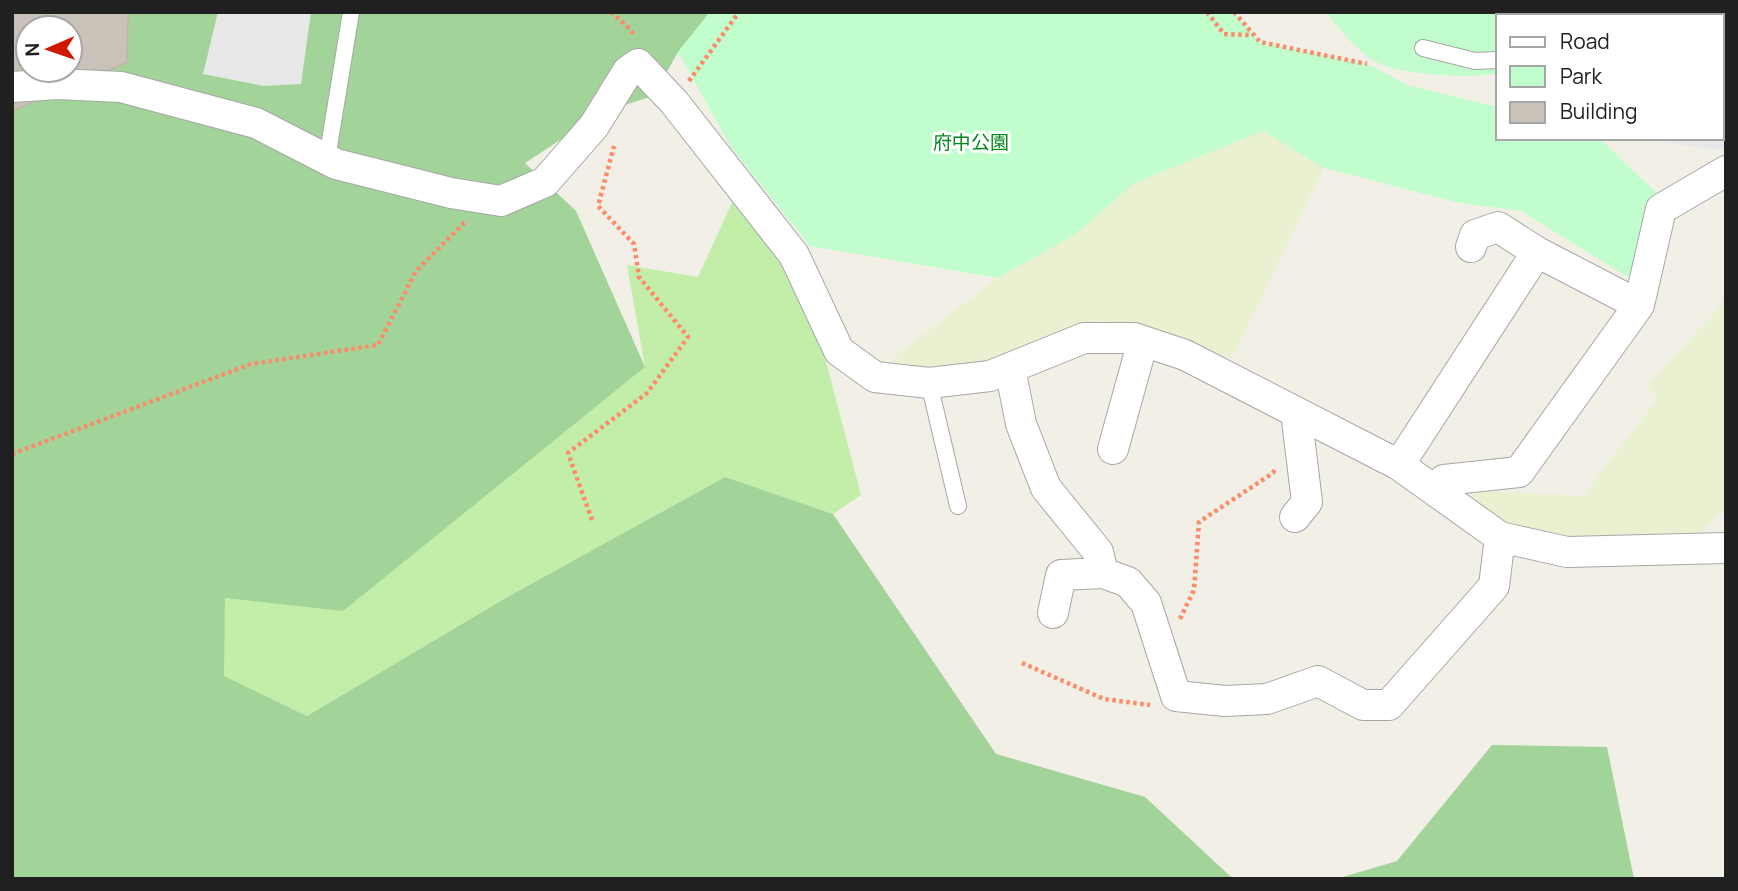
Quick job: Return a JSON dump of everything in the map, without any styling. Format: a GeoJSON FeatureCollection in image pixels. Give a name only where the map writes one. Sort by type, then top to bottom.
{"type":"FeatureCollection","features":[{"type":"Feature","properties":{"kind":"street"},"geometry":{"type":"LineString","coordinates":[[12,87],[121,87],[256,123],[336,164],[501,201],[545,182],[594,126],[628,71],[638,64],[674,102],[793,254],[839,351],[875,377],[929,383],[990,376],[1084,338],[1135,338],[1185,355],[1399,465],[1500,537],[1567,552],[1726,548]]}},
{"type":"Feature","properties":{"kind":"street"},"geometry":{"type":"LineString","coordinates":[[1438,493],[1444,480],[1519,472],[1639,305],[1661,209],[1726,172]]}},
{"type":"Feature","properties":{"kind":"street"},"geometry":{"type":"LineString","coordinates":[[1471,247],[1475,235],[1498,227],[1537,252],[1639,305]]}},
{"type":"Feature","properties":{"kind":"street"},"geometry":{"type":"LineString","coordinates":[[1399,465],[1537,252]]}},
{"type":"Feature","properties":{"kind":"street"},"geometry":{"type":"LineString","coordinates":[[1113,449],[1143,341]]}},
{"type":"Feature","properties":{"kind":"street"},"geometry":{"type":"LineString","coordinates":[[1010,368],[1021,424],[1046,488],[1098,552],[1103,573]]}},
{"type":"Feature","properties":{"kind":"street"},"geometry":{"type":"LineString","coordinates":[[1295,517],[1307,502],[1296,412]]}},
{"type":"Feature","properties":{"kind":"street"},"geometry":{"type":"LineString","coordinates":[[1053,613],[1061,575],[1103,573],[1128,582],[1146,603],[1176,696],[1226,701],[1267,699],[1318,681],[1363,705],[1389,705],[1494,586],[1500,537]]}},
{"type":"Feature","properties":{"kind":"lane"},"geometry":{"type":"LineString","coordinates":[[327,159],[351,12]]}},
{"type":"Feature","properties":{"kind":"lane"},"geometry":{"type":"LineString","coordinates":[[1423,48],[1475,61],[1496,60]]}},
{"type":"Feature","properties":{"kind":"lane"},"geometry":{"type":"LineString","coordinates":[[929,383],[958,506]]}},
{"type":"Feature","properties":{"kind":"path"},"geometry":{"type":"LineString","coordinates":[[674,102],[739,12]]}},
{"type":"Feature","properties":{"kind":"path"},"geometry":{"type":"LineString","coordinates":[[1207,12],[1224,34],[1253,35]]}},
{"type":"Feature","properties":{"kind":"path"},"geometry":{"type":"LineString","coordinates":[[1234,12],[1259,42],[1367,64]]}},
{"type":"Feature","properties":{"kind":"path"},"geometry":{"type":"LineString","coordinates":[[592,520],[568,453],[648,393],[688,337],[639,277],[634,244],[598,206],[614,144]]}},
{"type":"Feature","properties":{"kind":"path"},"geometry":{"type":"LineString","coordinates":[[12,454],[251,364],[378,345],[416,271],[488,199]]}},
{"type":"Feature","properties":{"kind":"path"},"geometry":{"type":"LineString","coordinates":[[1155,629],[1179,620],[1194,590],[1199,522],[1273,473],[1278,461]]}},
{"type":"Feature","properties":{"kind":"path"},"geometry":{"type":"LineString","coordinates":[[1022,663],[1104,699],[1155,705],[1174,690]]}},
{"type":"Feature","properties":{"kind":"green space"},"geometry":{"type":"Polygon","coordinates":[[[128,12],[710,12],[678,52],[653,96],[603,112],[525,163],[576,211],[645,367],[343,611],[225,598],[224,676],[307,716],[504,599],[725,477],[833,514],[996,754],[1145,797],[1230,876],[1241,879],[12,879],[12,111],[75,84],[84,84],[84,80],[127,62],[128,12]]]}},
{"type":"Feature","properties":{"kind":"green space","name":"府中公園"},"geometry":{"type":"Polygon","coordinates":[[[710,12],[1234,12],[1260,42],[1367,64],[1410,86],[1496,107],[1496,140],[1601,140],[1673,209],[1649,290],[1521,211],[1460,203],[1324,168],[1263,131],[1134,183],[1076,234],[997,278],[810,246],[731,147],[678,52],[710,12]]]}},
{"type":"Feature","properties":{"kind":"green space"},"geometry":{"type":"Polygon","coordinates":[[[1327,12],[1726,12],[1726,84],[1724,14],[1496,14],[1496,73],[1487,75],[1424,74],[1383,65],[1367,56],[1327,12]]]}},
{"type":"Feature","properties":{"kind":"green space"},"geometry":{"type":"Polygon","coordinates":[[[1263,131],[1324,168],[1232,358],[1102,320],[1043,337],[999,360],[940,368],[890,361],[997,278],[1076,234],[1134,183],[1263,131]]]}},
{"type":"Feature","properties":{"kind":"green space"},"geometry":{"type":"Polygon","coordinates":[[[735,196],[776,247],[823,350],[861,495],[833,514],[725,477],[504,599],[307,716],[223,676],[225,598],[343,610],[645,367],[627,265],[698,277],[735,196]]]}},
{"type":"Feature","properties":{"kind":"green space"},"geometry":{"type":"Polygon","coordinates":[[[1726,300],[1726,506],[1700,534],[1570,542],[1509,529],[1471,496],[1482,491],[1583,496],[1658,398],[1647,386],[1726,300]]]}},
{"type":"Feature","properties":{"kind":"green space"},"geometry":{"type":"Polygon","coordinates":[[[1492,745],[1607,747],[1634,879],[1336,879],[1397,861],[1492,745]]]}},
{"type":"Feature","properties":{"kind":"shaded area"},"geometry":{"type":"Polygon","coordinates":[[[218,12],[311,12],[301,84],[264,86],[203,74],[218,12]]]}},
{"type":"Feature","properties":{"kind":"shaded area"},"geometry":{"type":"Polygon","coordinates":[[[1726,84],[1726,151],[1661,140],[1724,140],[1726,84]]]}},
{"type":"Feature","properties":{"kind":"building"},"geometry":{"type":"Polygon","coordinates":[[[12,12],[128,12],[127,62],[84,80],[84,14],[14,14],[14,84],[75,84],[12,111],[12,12]]]}}]}
